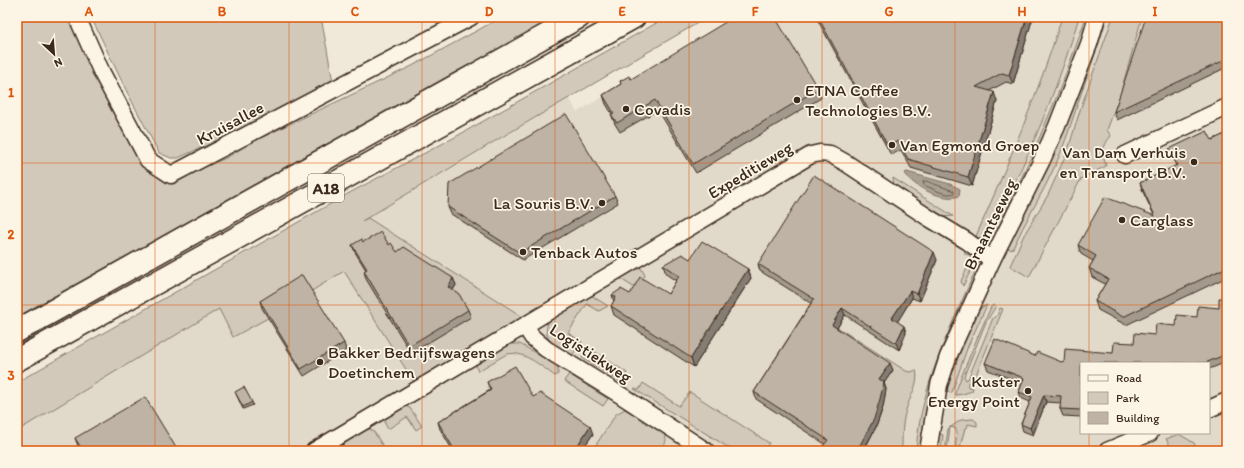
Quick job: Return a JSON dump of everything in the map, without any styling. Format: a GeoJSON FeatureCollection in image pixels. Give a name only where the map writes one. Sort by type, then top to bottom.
{"type":"FeatureCollection","features":[{"type":"Feature","properties":{"kind":"highway","name":"A18"},"geometry":{"type":"LineString","coordinates":[[17,331],[579,17]]}},
{"type":"Feature","properties":{"kind":"highway","name":"A18"},"geometry":{"type":"LineString","coordinates":[[17,360],[634,17]]}},
{"type":"Feature","properties":{"kind":"street","name":"Kruisallee"},"geometry":{"type":"LineString","coordinates":[[78,17],[102,73],[148,160],[171,175],[471,17]]}},
{"type":"Feature","properties":{"kind":"street","name":"Braamtseweg"},"geometry":{"type":"LineString","coordinates":[[928,451],[939,385],[948,357],[992,260],[1042,160],[1057,126],[1086,51],[1097,17]]}},
{"type":"Feature","properties":{"kind":"street"},"geometry":{"type":"LineString","coordinates":[[1125,155],[1227,106]]}},
{"type":"Feature","properties":{"kind":"street","name":"Expeditieweg"},"geometry":{"type":"LineString","coordinates":[[525,326],[811,155],[820,153],[830,154],[846,163],[929,218],[967,241],[992,260]]}},
{"type":"Feature","properties":{"kind":"street","name":"Logistiekweg"},"geometry":{"type":"LineString","coordinates":[[314,451],[525,326],[532,337],[546,349],[622,396],[706,451]]}},
{"type":"Feature","properties":{"kind":"street"},"geometry":{"type":"LineString","coordinates":[[1210,409],[1227,402]]}},
{"type":"Feature","properties":{"kind":"street"},"geometry":{"type":"LineString","coordinates":[[1107,451],[1148,434]]}},
{"type":"Feature","properties":{"kind":"shaded area"},"geometry":{"type":"Polygon","coordinates":[[[741,17],[1227,17],[1227,451],[17,451],[17,431],[331,240],[569,98],[577,112],[741,17]]]}},
{"type":"Feature","properties":{"kind":"green space"},"geometry":{"type":"Polygon","coordinates":[[[17,17],[54,17],[76,24],[140,154],[190,173],[226,158],[252,142],[412,66],[502,17],[555,17],[519,39],[459,70],[17,317],[17,17]]]}},
{"type":"Feature","properties":{"kind":"green space"},"geometry":{"type":"Polygon","coordinates":[[[91,17],[321,17],[334,87],[293,107],[178,158],[171,158],[159,153],[127,92],[91,17]]]}},
{"type":"Feature","properties":{"kind":"green space"},"geometry":{"type":"Polygon","coordinates":[[[667,17],[708,17],[502,137],[362,221],[368,218],[523,317],[414,382],[344,271],[268,318],[233,337],[219,309],[17,431],[17,382],[353,191],[457,136],[667,17]]]}},
{"type":"Feature","properties":{"kind":"green space"},"geometry":{"type":"Polygon","coordinates":[[[1062,17],[1079,17],[1049,104],[988,237],[981,239],[976,236],[1033,100],[1062,17]]]}},
{"type":"Feature","properties":{"kind":"green space"},"geometry":{"type":"Polygon","coordinates":[[[1086,17],[1088,17],[1080,45],[1060,101],[1049,128],[998,234],[996,232],[1033,153],[1056,99],[1086,17]]]}},
{"type":"Feature","properties":{"kind":"green space"},"geometry":{"type":"Polygon","coordinates":[[[1104,17],[1107,17],[1061,153],[1012,250],[1008,248],[1050,159],[1104,17]]]}},
{"type":"Feature","properties":{"kind":"green space"},"geometry":{"type":"Polygon","coordinates":[[[1113,17],[1142,17],[1120,95],[1107,130],[1111,136],[1104,147],[1106,166],[1081,179],[1029,277],[1010,266],[1024,235],[1048,195],[1068,150],[1081,107],[1113,17]]]}},
{"type":"Feature","properties":{"kind":"green space"},"geometry":{"type":"Polygon","coordinates":[[[893,178],[953,216],[944,217],[894,185],[893,178]]]}},
{"type":"Feature","properties":{"kind":"green space"},"geometry":{"type":"Polygon","coordinates":[[[967,249],[977,258],[963,286],[961,281],[971,260],[970,255],[965,254],[965,250],[967,249]]]}},
{"type":"Feature","properties":{"kind":"green space"},"geometry":{"type":"Polygon","coordinates":[[[978,264],[979,271],[928,400],[922,434],[921,451],[916,451],[924,401],[931,378],[948,332],[978,264]]]}},
{"type":"Feature","properties":{"kind":"green space"},"geometry":{"type":"Polygon","coordinates":[[[639,265],[645,275],[639,283],[640,291],[619,278],[639,265]]]}},
{"type":"Feature","properties":{"kind":"green space"},"geometry":{"type":"Polygon","coordinates":[[[589,294],[608,306],[599,311],[587,304],[568,333],[582,342],[571,357],[559,350],[550,342],[546,332],[547,325],[550,318],[589,294]]]}},
{"type":"Feature","properties":{"kind":"green space"},"geometry":{"type":"Polygon","coordinates":[[[987,305],[968,346],[952,392],[949,393],[947,388],[961,350],[978,312],[982,307],[987,305]]]}},
{"type":"Feature","properties":{"kind":"green space"},"geometry":{"type":"Polygon","coordinates":[[[993,305],[996,306],[986,322],[964,376],[966,380],[968,379],[993,318],[997,316],[1000,308],[1003,309],[974,383],[968,382],[968,387],[973,388],[972,391],[956,395],[955,393],[968,360],[993,305]]]}},
{"type":"Feature","properties":{"kind":"green space"},"geometry":{"type":"Polygon","coordinates":[[[815,313],[906,371],[911,372],[916,370],[917,380],[907,405],[904,420],[902,451],[864,451],[876,427],[883,407],[815,313]]]}},
{"type":"Feature","properties":{"kind":"green space"},"geometry":{"type":"Polygon","coordinates":[[[511,344],[520,344],[558,366],[558,374],[555,376],[538,364],[518,354],[505,355],[478,371],[476,367],[477,362],[502,347],[511,344]]]}},
{"type":"Feature","properties":{"kind":"green space"},"geometry":{"type":"Polygon","coordinates":[[[588,347],[627,373],[621,382],[582,358],[588,347]]]}},
{"type":"Feature","properties":{"kind":"green space"},"geometry":{"type":"Polygon","coordinates":[[[569,374],[608,399],[603,406],[564,381],[569,374]]]}},
{"type":"Feature","properties":{"kind":"green space"},"geometry":{"type":"Polygon","coordinates":[[[643,383],[679,406],[690,392],[769,443],[764,451],[734,451],[634,389],[639,390],[643,383]]]}},
{"type":"Feature","properties":{"kind":"green space"},"geometry":{"type":"Polygon","coordinates":[[[405,406],[410,408],[422,426],[416,430],[407,417],[388,429],[385,424],[385,418],[405,406]]]}},
{"type":"Feature","properties":{"kind":"green space"},"geometry":{"type":"Polygon","coordinates":[[[625,409],[664,434],[666,441],[661,451],[592,451],[616,414],[625,409]]]}},
{"type":"Feature","properties":{"kind":"green space"},"geometry":{"type":"Polygon","coordinates":[[[973,419],[977,422],[977,426],[968,424],[967,428],[965,428],[959,451],[955,451],[957,432],[955,428],[951,427],[961,420],[973,419]]]}},
{"type":"Feature","properties":{"kind":"green space"},"geometry":{"type":"Polygon","coordinates":[[[950,428],[947,451],[945,451],[948,429],[950,428]]]}},
{"type":"Feature","properties":{"kind":"green space"},"geometry":{"type":"Polygon","coordinates":[[[367,429],[374,432],[386,451],[329,451],[367,429]]]}},
{"type":"Feature","properties":{"kind":"green space"},"geometry":{"type":"Polygon","coordinates":[[[940,434],[943,435],[941,451],[935,451],[936,444],[940,434]]]}},
{"type":"Feature","properties":{"kind":"green space"},"geometry":{"type":"Polygon","coordinates":[[[1179,434],[1194,443],[1196,447],[1189,451],[1173,451],[1166,439],[1179,434]]]}},
{"type":"Feature","properties":{"kind":"water"},"geometry":{"type":"Polygon","coordinates":[[[907,172],[950,184],[960,189],[959,196],[945,197],[929,192],[914,183],[905,173],[907,172]]]}},
{"type":"Feature","properties":{"kind":"building"},"geometry":{"type":"Polygon","coordinates":[[[734,17],[775,17],[818,89],[693,164],[655,100],[617,123],[611,114],[614,113],[603,95],[621,84],[620,81],[629,76],[631,79],[734,17]]]}},
{"type":"Feature","properties":{"kind":"building"},"geometry":{"type":"Polygon","coordinates":[[[818,17],[1027,17],[1009,75],[1002,73],[976,87],[994,92],[968,177],[908,159],[898,141],[888,146],[818,17]]]}},
{"type":"Feature","properties":{"kind":"building"},"geometry":{"type":"Polygon","coordinates":[[[1146,17],[1227,17],[1227,59],[1114,112],[1146,17]]]}},
{"type":"Feature","properties":{"kind":"building"},"geometry":{"type":"Polygon","coordinates":[[[566,114],[615,196],[520,253],[448,207],[449,184],[566,114]]]}},
{"type":"Feature","properties":{"kind":"building"},"geometry":{"type":"Polygon","coordinates":[[[1207,131],[1212,140],[1227,133],[1227,267],[1123,317],[1095,301],[1108,279],[1089,268],[1096,256],[1078,245],[1105,197],[1155,216],[1140,183],[1177,165],[1169,149],[1207,131]]]}},
{"type":"Feature","properties":{"kind":"building"},"geometry":{"type":"Polygon","coordinates":[[[814,175],[934,252],[917,294],[910,291],[892,318],[904,326],[896,343],[842,308],[832,325],[890,363],[879,379],[884,382],[874,419],[859,447],[854,451],[831,451],[823,446],[828,440],[754,392],[814,299],[758,264],[814,175]]]}},
{"type":"Feature","properties":{"kind":"building"},"geometry":{"type":"Polygon","coordinates":[[[381,232],[389,245],[391,243],[397,252],[404,247],[453,278],[448,287],[459,294],[468,310],[409,346],[364,271],[367,269],[352,245],[362,239],[363,242],[381,232]]]}},
{"type":"Feature","properties":{"kind":"building"},"geometry":{"type":"Polygon","coordinates":[[[702,241],[748,269],[691,358],[611,306],[616,297],[612,295],[621,289],[630,294],[640,277],[668,294],[679,276],[663,265],[682,254],[690,259],[702,241]]]}},
{"type":"Feature","properties":{"kind":"building"},"geometry":{"type":"Polygon","coordinates":[[[302,275],[344,343],[301,369],[260,301],[302,275]]]}},
{"type":"Feature","properties":{"kind":"building"},"geometry":{"type":"Polygon","coordinates":[[[1219,298],[1227,298],[1227,354],[1207,362],[1080,362],[1080,410],[1060,409],[1061,396],[1044,395],[1030,428],[1021,424],[1032,397],[1019,392],[1024,378],[985,363],[995,339],[1035,356],[1037,352],[1064,363],[1065,349],[1113,353],[1114,342],[1134,343],[1135,333],[1155,335],[1156,324],[1176,326],[1177,315],[1197,317],[1198,306],[1219,308],[1219,298]]]}},
{"type":"Feature","properties":{"kind":"building"},"geometry":{"type":"Polygon","coordinates":[[[515,366],[533,397],[540,393],[590,426],[574,451],[455,451],[438,422],[491,390],[487,382],[515,366]]]}},
{"type":"Feature","properties":{"kind":"building"},"geometry":{"type":"Polygon","coordinates":[[[244,387],[252,402],[243,407],[235,392],[244,387]]]}},
{"type":"Feature","properties":{"kind":"building"},"geometry":{"type":"Polygon","coordinates":[[[145,397],[178,451],[83,451],[75,438],[145,397]]]}},
{"type":"Feature","properties":{"kind":"place","name":"ETNA Coffee Technologies B.V."},"geometry":{"type":"Point","coordinates":[797,100]}},
{"type":"Feature","properties":{"kind":"place","name":"Covadis"},"geometry":{"type":"Point","coordinates":[626,109]}},
{"type":"Feature","properties":{"kind":"place","name":"Van Egmond Groep"},"geometry":{"type":"Point","coordinates":[892,145]}},
{"type":"Feature","properties":{"kind":"place","name":"Van Dam Verhuis en Transport B.V."},"geometry":{"type":"Point","coordinates":[1194,162]}},
{"type":"Feature","properties":{"kind":"place","name":"La Souris B.V."},"geometry":{"type":"Point","coordinates":[602,203]}},
{"type":"Feature","properties":{"kind":"place","name":"Carglass"},"geometry":{"type":"Point","coordinates":[1122,220]}},
{"type":"Feature","properties":{"kind":"place","name":"Tenback Autos"},"geometry":{"type":"Point","coordinates":[523,252]}},
{"type":"Feature","properties":{"kind":"place","name":"Bakker Bedrijfswagens Doetinchem"},"geometry":{"type":"Point","coordinates":[320,362]}},
{"type":"Feature","properties":{"kind":"place","name":"Kuster Energy Point"},"geometry":{"type":"Point","coordinates":[1028,391]}}]}
